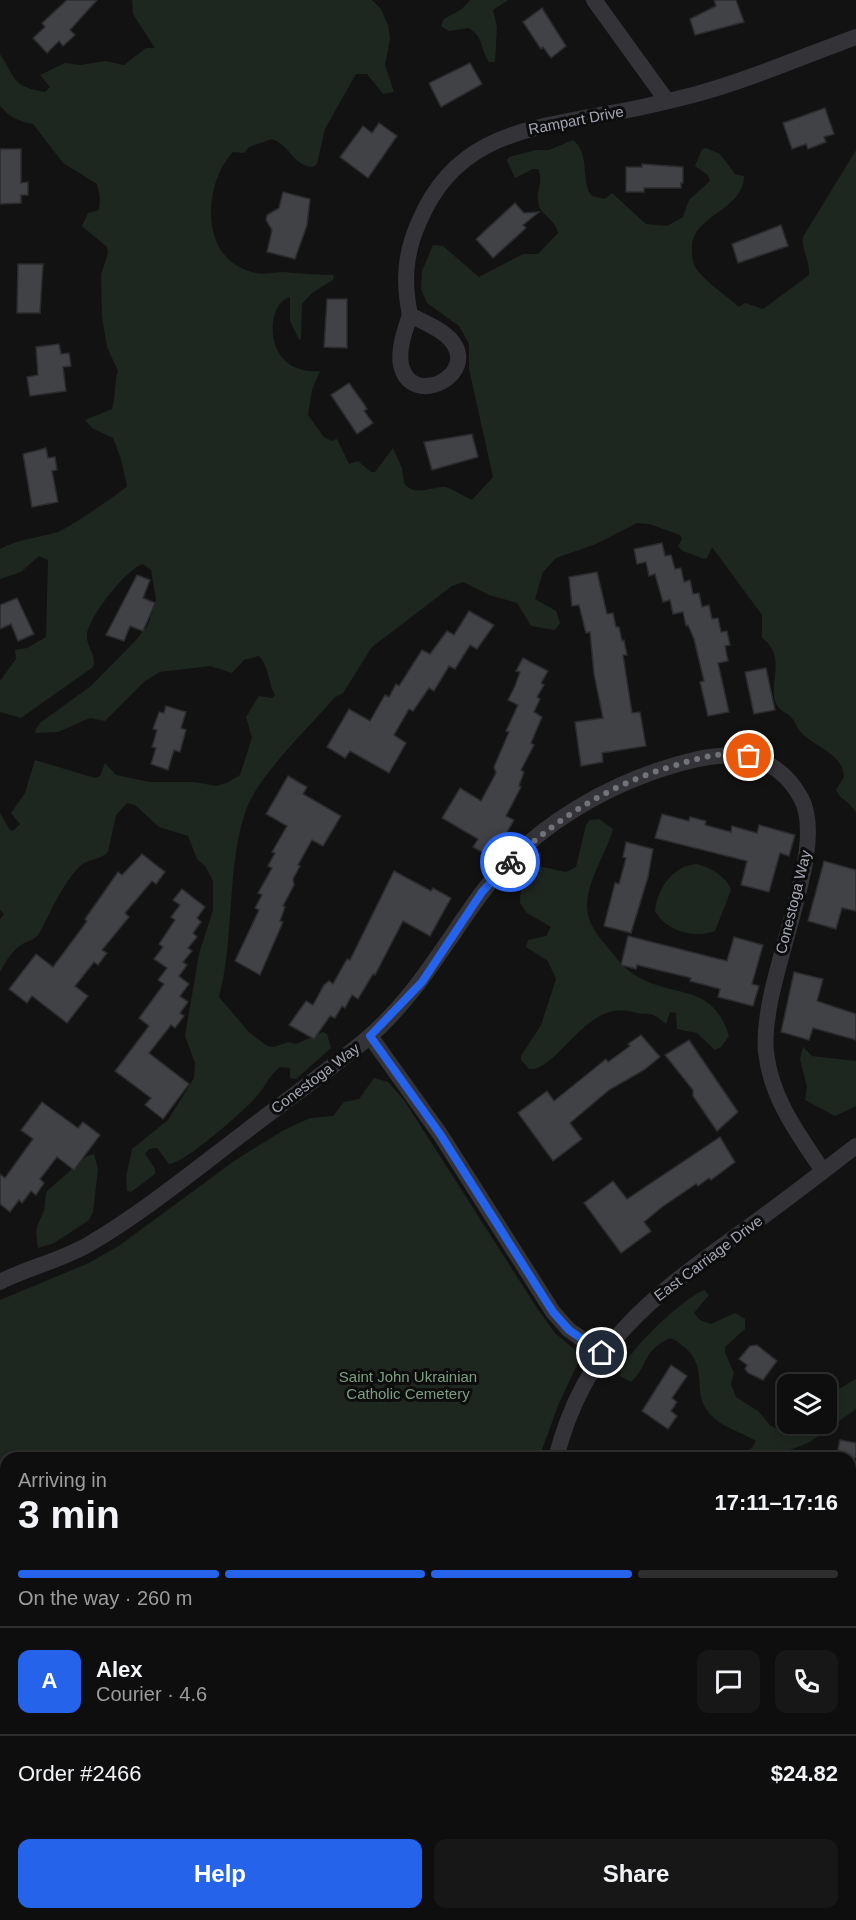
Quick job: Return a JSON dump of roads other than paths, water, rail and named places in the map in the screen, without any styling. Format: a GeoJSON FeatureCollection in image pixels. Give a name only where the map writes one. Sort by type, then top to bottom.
{"type":"FeatureCollection","features":[{"type":"Feature","properties":{"kind":"street"},"geometry":{"type":"LineString","coordinates":[[594,0],[667,101]]}},
{"type":"Feature","properties":{"kind":"street","name":"Rampart Drive"},"geometry":{"type":"LineString","coordinates":[[410,315],[405,288],[406,260],[412,237],[423,211],[439,187],[472,154],[490,143],[528,128],[696,94],[856,38]]}},
{"type":"Feature","properties":{"kind":"street","name":"Conestoga Way"},"geometry":{"type":"LineString","coordinates":[[0,1282],[90,1244],[201,1166],[370,1036],[422,982],[482,892],[545,830],[609,790],[647,774],[688,761],[729,754],[755,758],[777,770],[802,799],[808,816],[809,836],[806,859],[768,1002],[766,1052],[773,1083],[784,1110],[823,1172]]}},
{"type":"Feature","properties":{"kind":"street"},"geometry":{"type":"LineString","coordinates":[[370,1036],[440,1134],[553,1312],[569,1330],[602,1353]]}},
{"type":"Feature","properties":{"kind":"street","name":"East Carriage Drive"},"geometry":{"type":"LineString","coordinates":[[558,1452],[573,1407],[602,1353],[631,1319],[669,1284],[856,1146]]}},
{"type":"Feature","properties":{"kind":"park label","name":"Saint John Ukrainian Catholic Cemetery"},"geometry":{"type":"Point","coordinates":[408,1384]}}]}
